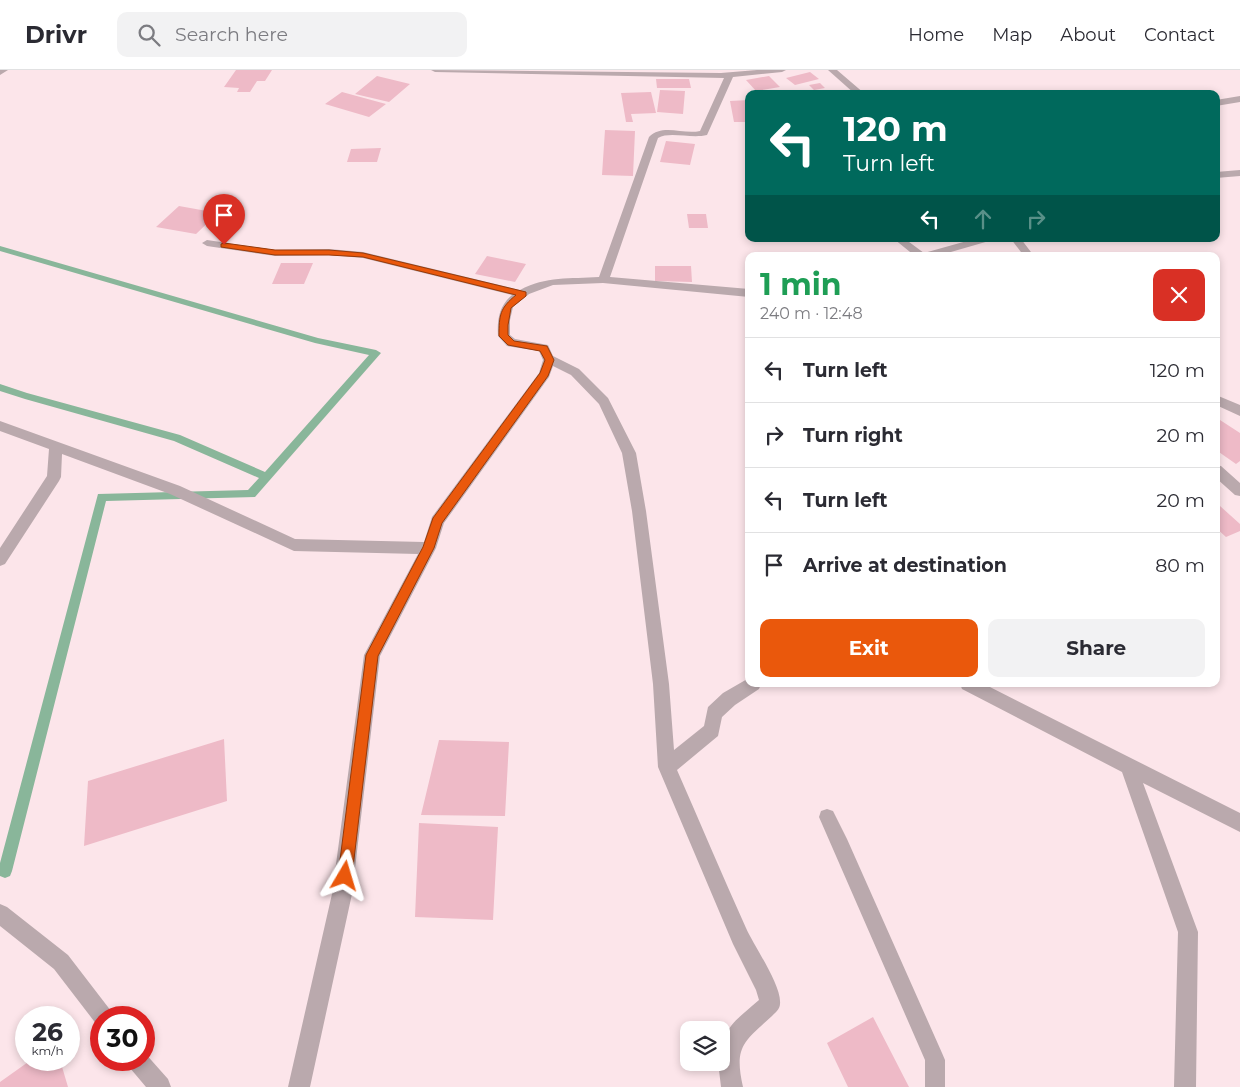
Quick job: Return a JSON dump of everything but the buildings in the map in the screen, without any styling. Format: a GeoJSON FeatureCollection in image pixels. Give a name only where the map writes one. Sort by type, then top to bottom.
{"type":"FeatureCollection","features":[{"type":"Feature","properties":{"kind":"street"},"geometry":{"type":"LineString","coordinates":[[0,73],[4,70]]}},
{"type":"Feature","properties":{"kind":"street"},"geometry":{"type":"LineString","coordinates":[[435,70],[707,73],[729,76],[782,70]]}},
{"type":"Feature","properties":{"kind":"street"},"geometry":{"type":"LineString","coordinates":[[832,70],[856,90]]}},
{"type":"Feature","properties":{"kind":"street"},"geometry":{"type":"LineString","coordinates":[[602,280],[654,137],[659,133],[669,132],[698,136],[704,133],[729,76]]}},
{"type":"Feature","properties":{"kind":"street"},"geometry":{"type":"LineString","coordinates":[[1220,102],[1240,99]]}},
{"type":"Feature","properties":{"kind":"street"},"geometry":{"type":"LineString","coordinates":[[1220,175],[1240,173]]}},
{"type":"Feature","properties":{"kind":"street"},"geometry":{"type":"LineString","coordinates":[[903,242],[915,252]]}},
{"type":"Feature","properties":{"kind":"street"},"geometry":{"type":"LineString","coordinates":[[940,252],[975,242]]}},
{"type":"Feature","properties":{"kind":"street"},"geometry":{"type":"LineString","coordinates":[[1018,242],[1026,252]]}},
{"type":"Feature","properties":{"kind":"street"},"geometry":{"type":"LineString","coordinates":[[207,243],[275,253],[329,252],[363,255],[523,294]]}},
{"type":"Feature","properties":{"kind":"street"},"geometry":{"type":"LineString","coordinates":[[299,1087],[342,894],[372,655],[428,548],[437,521],[545,374],[548,359],[544,348],[511,343],[504,336],[503,325],[507,306],[540,284],[558,281],[582,282],[602,280],[745,293]]}},
{"type":"Feature","properties":{"kind":"street"},"geometry":{"type":"LineString","coordinates":[[548,359],[576,372],[604,401],[629,453],[639,511],[661,684],[667,768],[740,937],[766,987],[770,1004],[740,1031],[728,1049],[732,1087]]}},
{"type":"Feature","properties":{"kind":"street"},"geometry":{"type":"LineString","coordinates":[[1220,401],[1240,411]]}},
{"type":"Feature","properties":{"kind":"street"},"geometry":{"type":"LineString","coordinates":[[0,426],[175,490],[294,545],[428,548]]}},
{"type":"Feature","properties":{"kind":"street"},"geometry":{"type":"LineString","coordinates":[[0,560],[54,477],[56,446]]}},
{"type":"Feature","properties":{"kind":"street"},"geometry":{"type":"LineString","coordinates":[[1220,474],[1240,491]]}},
{"type":"Feature","properties":{"kind":"street"},"geometry":{"type":"LineString","coordinates":[[667,768],[712,730],[714,713],[748,687]]}},
{"type":"Feature","properties":{"kind":"street"},"geometry":{"type":"LineString","coordinates":[[974,687],[1240,823]]}},
{"type":"Feature","properties":{"kind":"street"},"geometry":{"type":"LineString","coordinates":[[1128,765],[1188,932],[1185,1087]]}},
{"type":"Feature","properties":{"kind":"street"},"geometry":{"type":"LineString","coordinates":[[0,914],[61,962],[95,1006]]}},
{"type":"Feature","properties":{"kind":"street"},"geometry":{"type":"LineString","coordinates":[[147,1071],[160,1087]]}},
{"type":"Feature","properties":{"kind":"lane"},"geometry":{"type":"LineString","coordinates":[[827,817],[935,1060],[935,1087]]}},
{"type":"Feature","properties":{"kind":"waterway"},"geometry":{"type":"LineString","coordinates":[[0,248],[318,341],[376,353],[266,477]]}},
{"type":"Feature","properties":{"kind":"waterway"},"geometry":{"type":"LineString","coordinates":[[0,387],[25,396],[177,438],[266,477]]}},
{"type":"Feature","properties":{"kind":"waterway"},"geometry":{"type":"LineString","coordinates":[[5,871],[102,497],[251,494],[266,477]]}},
{"type":"Feature","properties":{"kind":"route"},"geometry":{"type":"LineString","coordinates":[[224,245],[275,253],[329,252],[363,255],[523,294],[507,306],[503,325],[504,336],[511,343],[544,348],[549,360],[545,374],[437,521],[428,548],[372,655],[345,876]]}}]}
